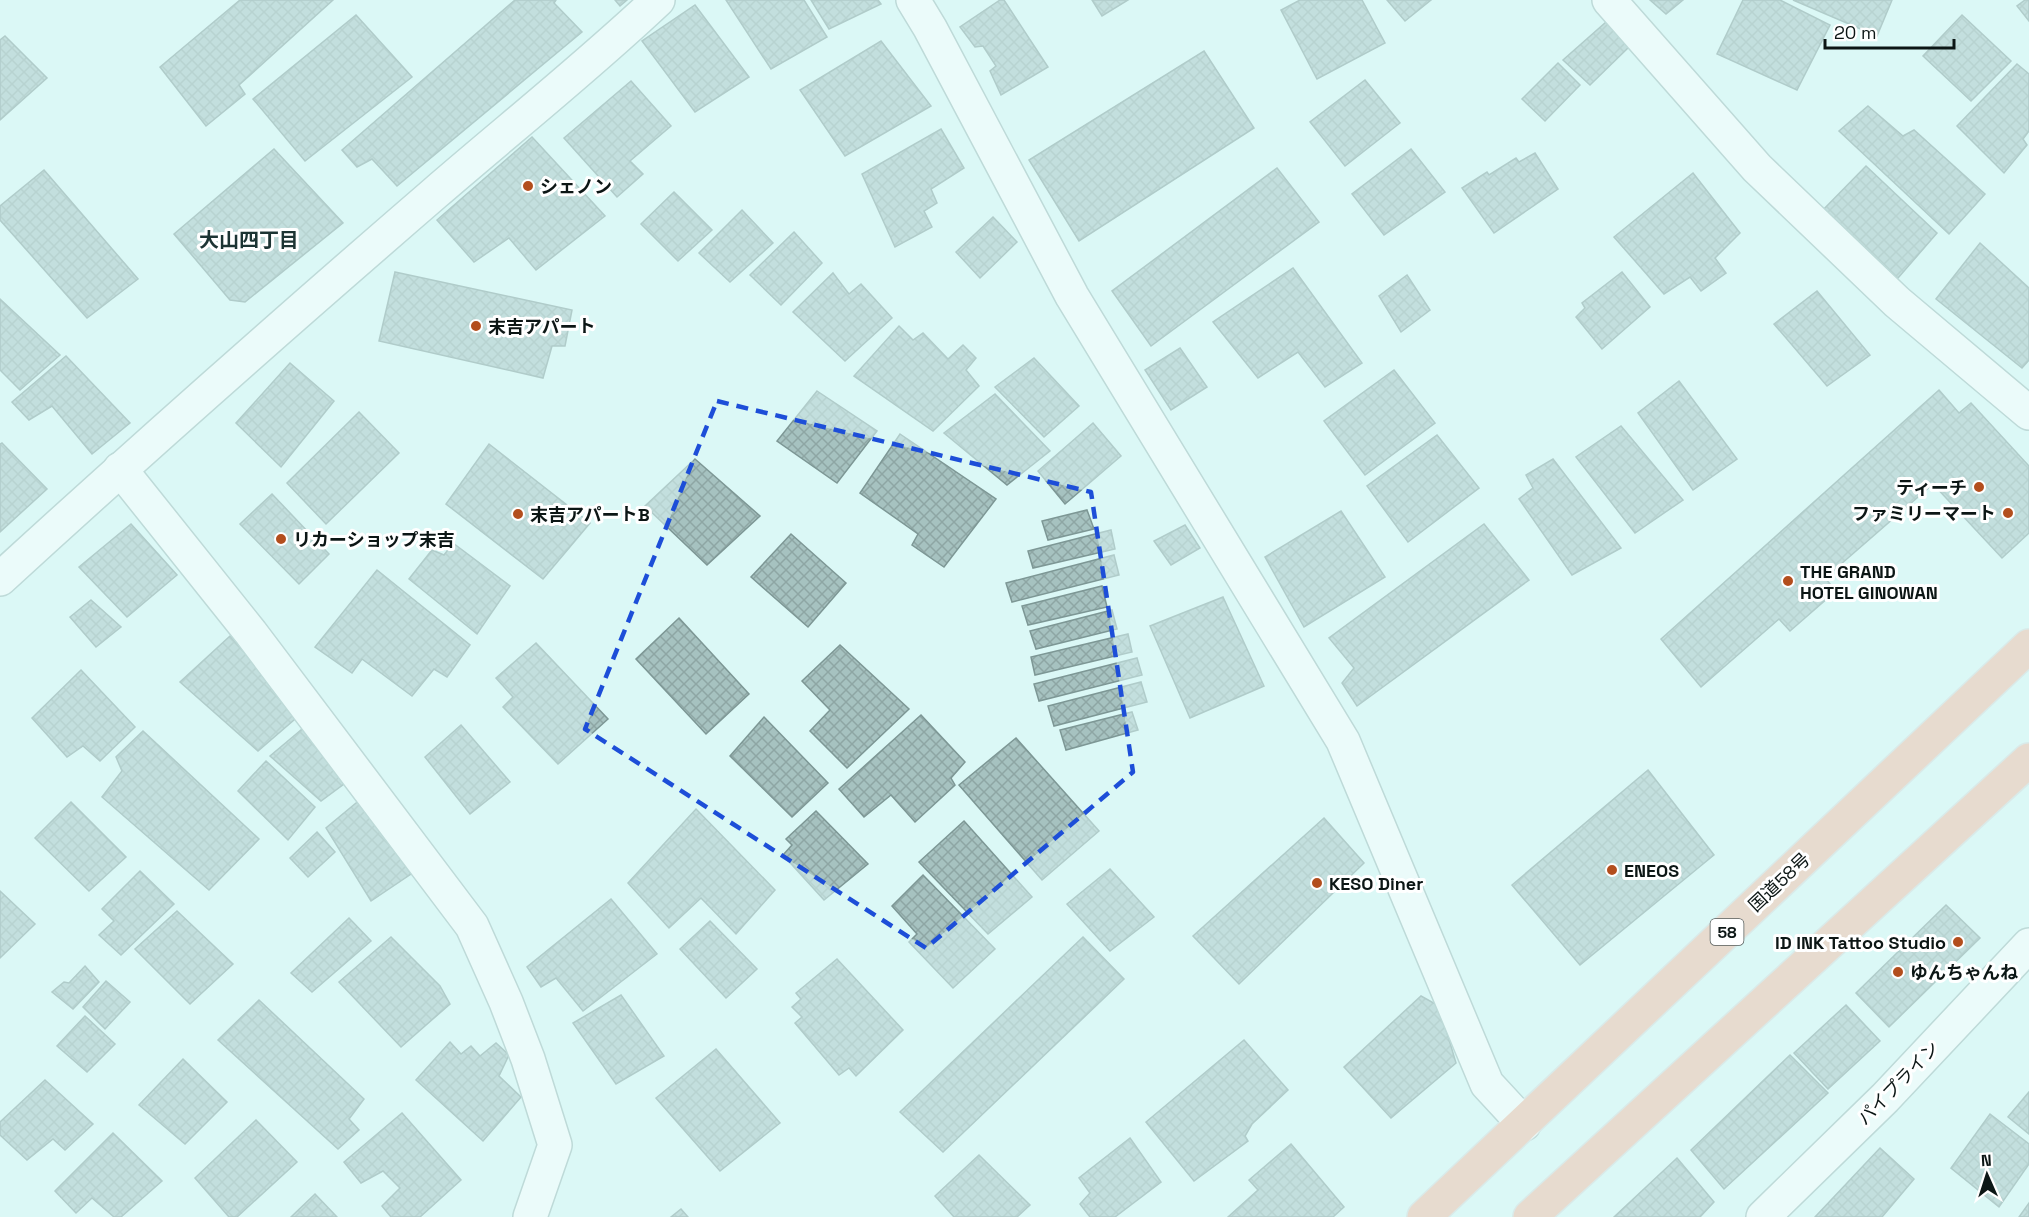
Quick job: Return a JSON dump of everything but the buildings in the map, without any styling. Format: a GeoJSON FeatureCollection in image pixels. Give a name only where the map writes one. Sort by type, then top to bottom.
{"type":"FeatureCollection","features":[{"type":"Feature","properties":{"kind":"highway","name":"国道58号"},"geometry":{"type":"LineString","coordinates":[[1424,1217],[2029,646]]}},
{"type":"Feature","properties":{"kind":"highway"},"geometry":{"type":"LineString","coordinates":[[1530,1217],[2029,760]]}},
{"type":"Feature","properties":{"kind":"street"},"geometry":{"type":"LineString","coordinates":[[0,579],[120,469],[425,202],[618,38],[658,0]]}},
{"type":"Feature","properties":{"kind":"street"},"geometry":{"type":"LineString","coordinates":[[913,0],[1072,296],[1342,741],[1487,1084],[1524,1124]]}},
{"type":"Feature","properties":{"kind":"street"},"geometry":{"type":"LineString","coordinates":[[1609,0],[1756,168],[1897,302],[2029,413]]}},
{"type":"Feature","properties":{"kind":"street"},"geometry":{"type":"LineString","coordinates":[[120,469],[251,633],[472,926],[506,1002],[528,1059],[555,1145],[530,1217]]}},
{"type":"Feature","properties":{"kind":"street","name":"パイプライン"},"geometry":{"type":"LineString","coordinates":[[1763,1217],[1885,1098],[2029,945]]}},
{"type":"Feature","properties":{"kind":"highlighted area"},"geometry":{"type":"Polygon","coordinates":[[[717,401],[1091,492],[1133,772],[926,948],[585,729],[717,401]]]}},
{"type":"Feature","properties":{"kind":"place","name":"シェノン"},"geometry":{"type":"Point","coordinates":[528,186]}},
{"type":"Feature","properties":{"kind":"place","name":"末吉アパート"},"geometry":{"type":"Point","coordinates":[476,326]}},
{"type":"Feature","properties":{"kind":"place","name":"ティーチ"},"geometry":{"type":"Point","coordinates":[1979,487]}},
{"type":"Feature","properties":{"kind":"place","name":"ファミリーマート"},"geometry":{"type":"Point","coordinates":[2008,513]}},
{"type":"Feature","properties":{"kind":"place","name":"末吉アパートB"},"geometry":{"type":"Point","coordinates":[518,514]}},
{"type":"Feature","properties":{"kind":"place","name":"リカーショップ末吉"},"geometry":{"type":"Point","coordinates":[281,539]}},
{"type":"Feature","properties":{"kind":"place","name":"THE GRAND HOTEL GINOWAN"},"geometry":{"type":"Point","coordinates":[1788,581]}},
{"type":"Feature","properties":{"kind":"place","name":"ENEOS"},"geometry":{"type":"Point","coordinates":[1612,870]}},
{"type":"Feature","properties":{"kind":"place","name":"KESO Diner"},"geometry":{"type":"Point","coordinates":[1317,883]}},
{"type":"Feature","properties":{"kind":"place","name":"ID INK Tattoo Studio"},"geometry":{"type":"Point","coordinates":[1958,942]}},
{"type":"Feature","properties":{"kind":"place","name":"ゆんちゃんね"},"geometry":{"type":"Point","coordinates":[1898,972]}},
{"type":"Feature","properties":{"kind":"district","name":"大山四丁目"},"geometry":{"type":"Point","coordinates":[249,240]}}]}
